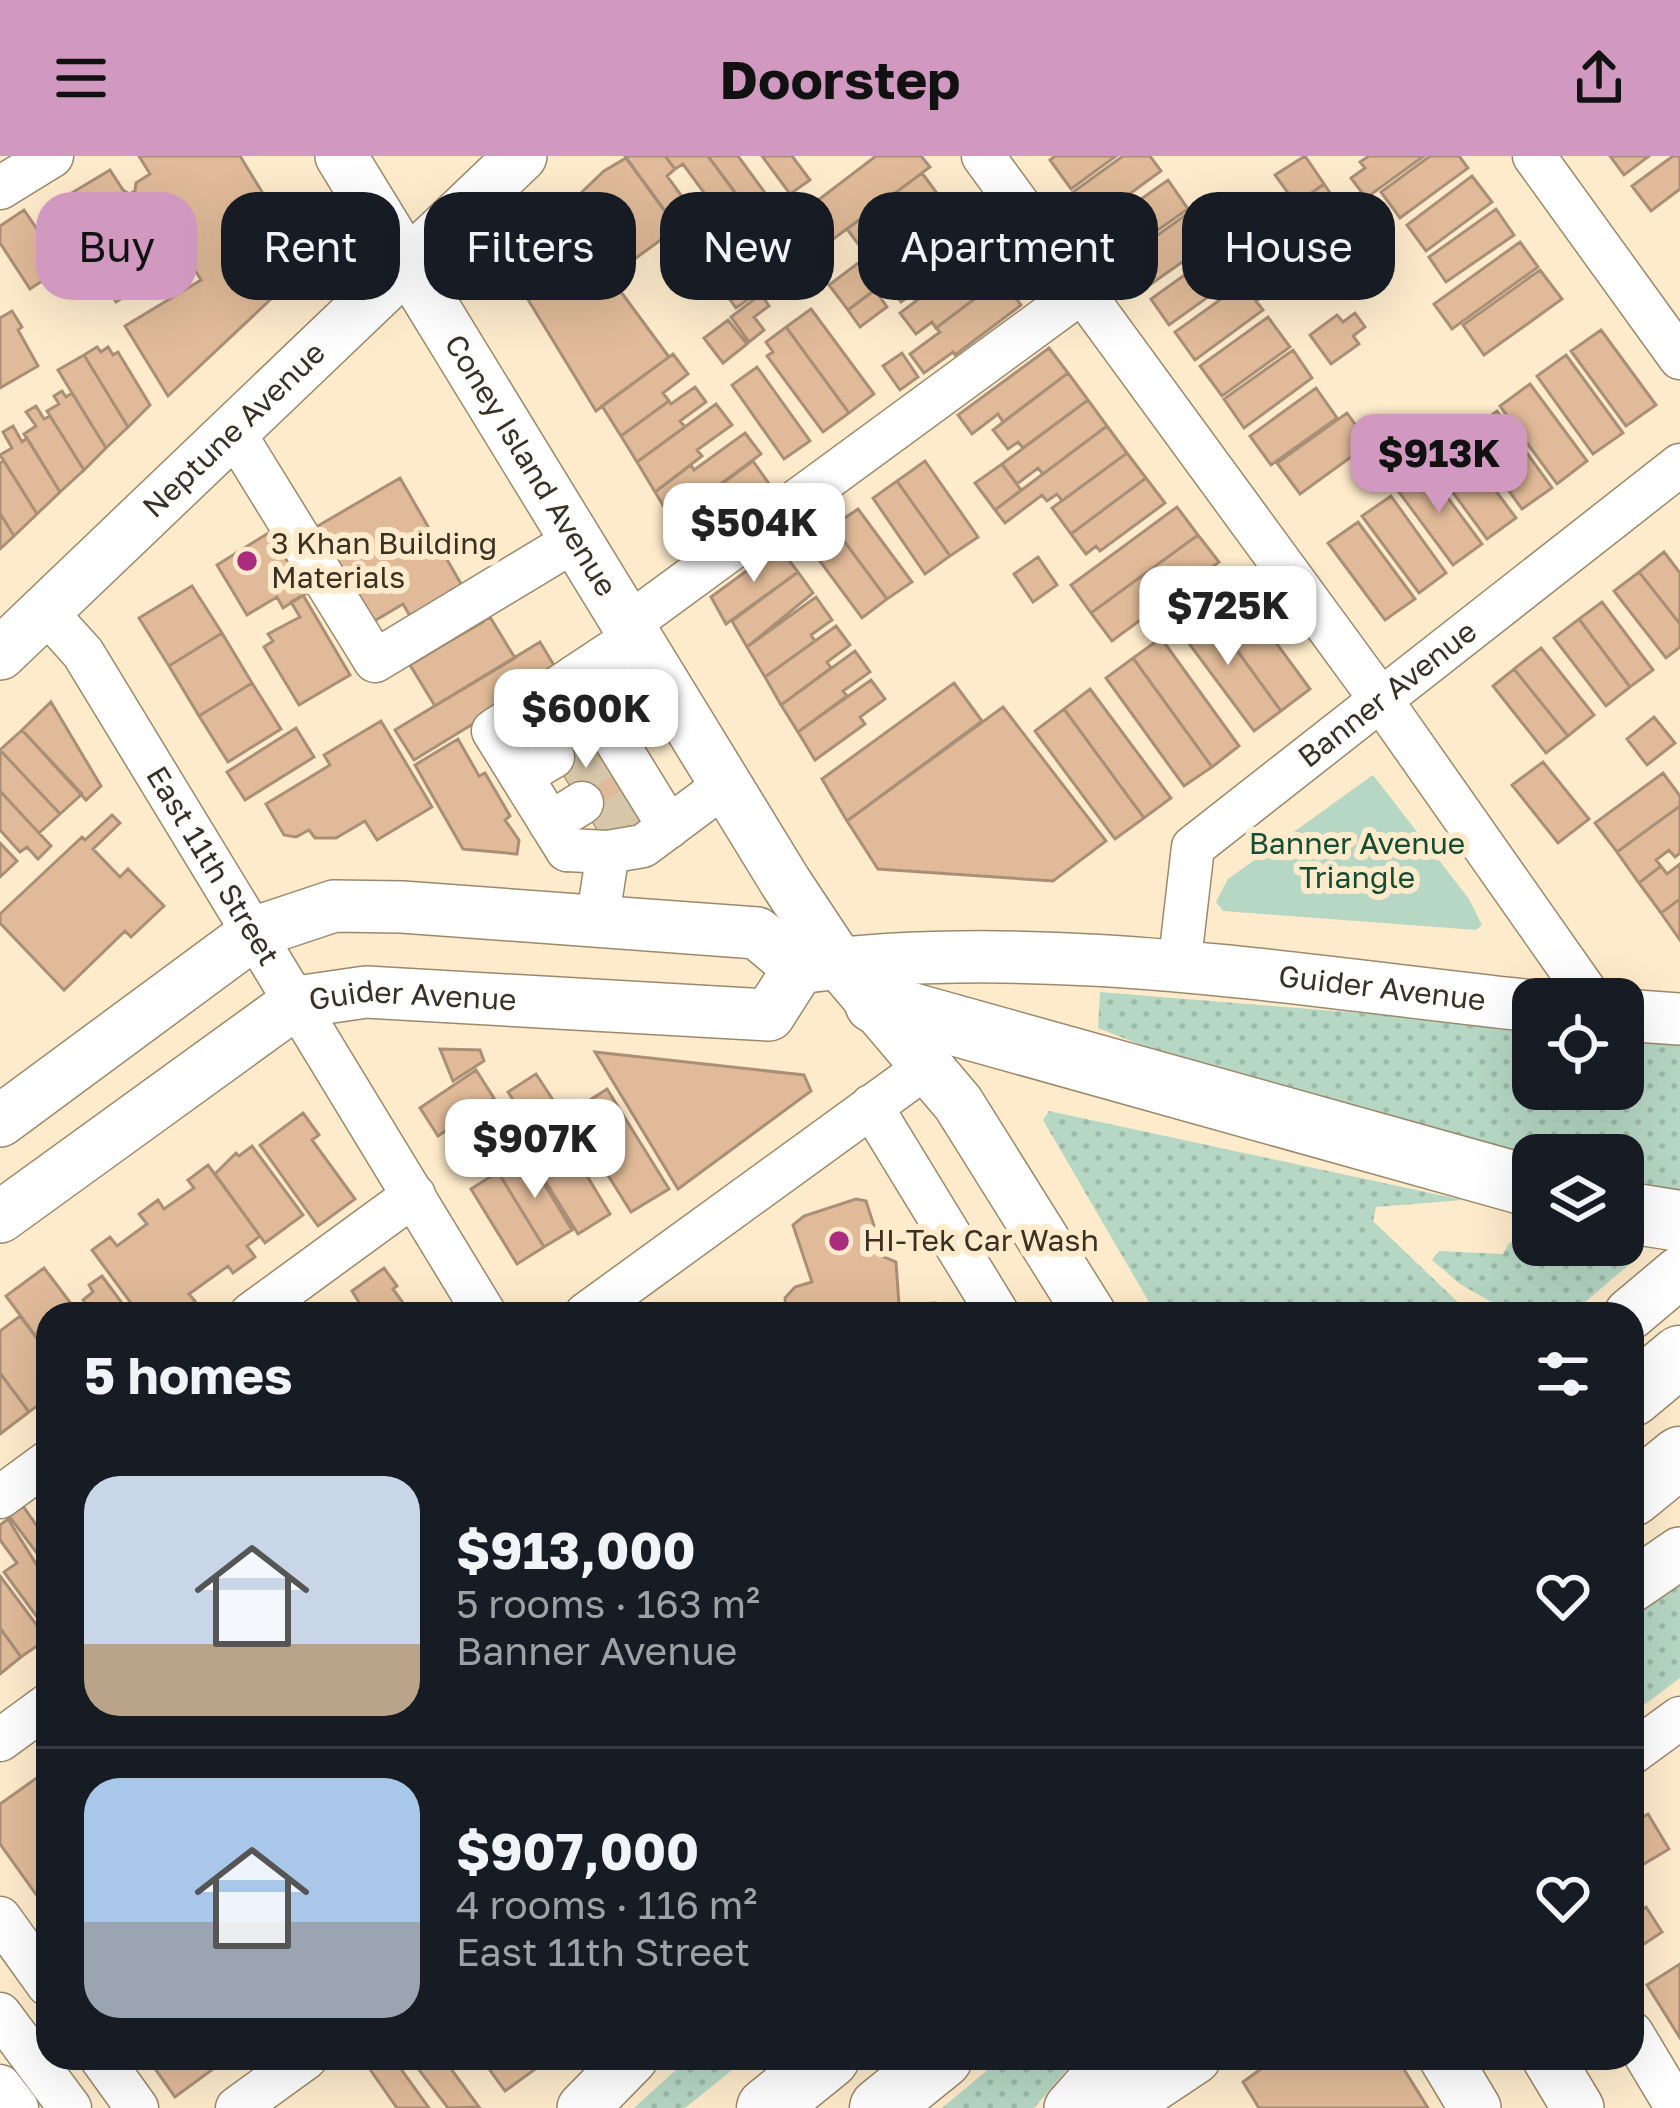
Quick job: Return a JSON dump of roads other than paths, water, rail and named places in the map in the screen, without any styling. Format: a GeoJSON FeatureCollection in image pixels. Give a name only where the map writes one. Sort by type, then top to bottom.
{"type":"FeatureCollection","features":[{"type":"Feature","properties":{"kind":"highway"},"geometry":{"type":"LineString","coordinates":[[838,978],[1512,1181]]}},
{"type":"Feature","properties":{"kind":"highway"},"geometry":{"type":"LineString","coordinates":[[1644,1215],[1680,1221]]}},
{"type":"Feature","properties":{"kind":"highway"},"geometry":{"type":"LineString","coordinates":[[1644,1386],[1680,1357]]}},
{"type":"Feature","properties":{"kind":"highway"},"geometry":{"type":"LineString","coordinates":[[1644,1486],[1680,1456]]}},
{"type":"Feature","properties":{"kind":"highway"},"geometry":{"type":"LineString","coordinates":[[880,2108],[927,2070]]}},
{"type":"Feature","properties":{"kind":"main road","name":"Coney Island Avenue"},"geometry":{"type":"LineString","coordinates":[[341,156],[838,978],[929,1065],[958,1103],[1082,1302]]}},
{"type":"Feature","properties":{"kind":"main road","name":"Neptune Avenue"},"geometry":{"type":"LineString","coordinates":[[0,654],[521,156]]}},
{"type":"Feature","properties":{"kind":"main road"},"geometry":{"type":"LineString","coordinates":[[0,1121],[256,932],[334,906],[757,933],[838,978]]}},
{"type":"Feature","properties":{"kind":"main road","name":"Guider Avenue"},"geometry":{"type":"LineString","coordinates":[[0,1217],[297,1002],[366,992],[769,1015],[838,978],[944,958],[1091,960],[1512,1004]]}},
{"type":"Feature","properties":{"kind":"main road"},"geometry":{"type":"LineString","coordinates":[[1644,1016],[1680,1019]]}},
{"type":"Feature","properties":{"kind":"main road"},"geometry":{"type":"LineString","coordinates":[[1644,1302],[1680,1272]]}},
{"type":"Feature","properties":{"kind":"main road"},"geometry":{"type":"LineString","coordinates":[[1644,1578],[1680,1553]]}},
{"type":"Feature","properties":{"kind":"main road"},"geometry":{"type":"LineString","coordinates":[[583,2108],[618,2070]]}},
{"type":"Feature","properties":{"kind":"main road"},"geometry":{"type":"LineString","coordinates":[[1070,2108],[1103,2070]]}},
{"type":"Feature","properties":{"kind":"main road"},"geometry":{"type":"LineString","coordinates":[[1120,2108],[1178,2070]]}},
{"type":"Feature","properties":{"kind":"main road"},"geometry":{"type":"LineString","coordinates":[[1452,2070],[1475,2108]]}},
{"type":"Feature","properties":{"kind":"main road"},"geometry":{"type":"LineString","coordinates":[[1555,2070],[1578,2108]]}},
{"type":"Feature","properties":{"kind":"street"},"geometry":{"type":"LineString","coordinates":[[0,188],[52,156]]}},
{"type":"Feature","properties":{"kind":"street"},"geometry":{"type":"LineString","coordinates":[[983,156],[1010,192]]}},
{"type":"Feature","properties":{"kind":"street"},"geometry":{"type":"LineString","coordinates":[[1534,156],[1680,358]]}},
{"type":"Feature","properties":{"kind":"street"},"geometry":{"type":"LineString","coordinates":[[597,922],[586,774],[630,632],[1071,300]]}},
{"type":"Feature","properties":{"kind":"street"},"geometry":{"type":"LineString","coordinates":[[1090,300],[1576,978]]}},
{"type":"Feature","properties":{"kind":"street"},"geometry":{"type":"LineString","coordinates":[[233,431],[375,661],[574,541]]}},
{"type":"Feature","properties":{"kind":"street","name":"Banner Avenue"},"geometry":{"type":"LineString","coordinates":[[1179,968],[1193,847],[1680,465]]}},
{"type":"Feature","properties":{"kind":"street","name":"East 11th Street"},"geometry":{"type":"LineString","coordinates":[[45,611],[83,653],[478,1302]]}},
{"type":"Feature","properties":{"kind":"street"},"geometry":{"type":"LineString","coordinates":[[586,774],[725,785]]}},
{"type":"Feature","properties":{"kind":"street"},"geometry":{"type":"LineString","coordinates":[[602,1302],[929,1065]]}},
{"type":"Feature","properties":{"kind":"street"},"geometry":{"type":"LineString","coordinates":[[871,1106],[991,1302]]}},
{"type":"Feature","properties":{"kind":"street"},"geometry":{"type":"LineString","coordinates":[[267,1302],[414,1195]]}},
{"type":"Feature","properties":{"kind":"street"},"geometry":{"type":"LineString","coordinates":[[0,1497],[36,1471]]}},
{"type":"Feature","properties":{"kind":"street"},"geometry":{"type":"LineString","coordinates":[[0,1740],[36,1714]]}},
{"type":"Feature","properties":{"kind":"street"},"geometry":{"type":"LineString","coordinates":[[1644,1744],[1680,1718]]}},
{"type":"Feature","properties":{"kind":"street"},"geometry":{"type":"LineString","coordinates":[[0,1918],[36,1968]]}},
{"type":"Feature","properties":{"kind":"street"},"geometry":{"type":"LineString","coordinates":[[0,2014],[36,2062]]}},
{"type":"Feature","properties":{"kind":"street"},"geometry":{"type":"LineString","coordinates":[[1644,2053],[1677,2108]]}},
{"type":"Feature","properties":{"kind":"street"},"geometry":{"type":"LineString","coordinates":[[42,2070],[70,2108]]}},
{"type":"Feature","properties":{"kind":"street"},"geometry":{"type":"LineString","coordinates":[[110,2070],[137,2108]]}},
{"type":"Feature","properties":{"kind":"street"},"geometry":{"type":"LineString","coordinates":[[237,2108],[289,2070]]}},
{"type":"Feature","properties":{"kind":"street"},"geometry":{"type":"LineString","coordinates":[[555,2108],[611,2070]]}},
{"type":"Feature","properties":{"kind":"street"},"geometry":{"type":"LineString","coordinates":[[0,2086],[16,2108]]}},
{"type":"Feature","properties":{"kind":"tunnel"},"geometry":{"type":"LineString","coordinates":[[539,735],[575,713]]}},
{"type":"Feature","properties":{"kind":"tunnel"},"geometry":{"type":"LineString","coordinates":[[567,780],[602,758]]}},
{"type":"Feature","properties":{"kind":"tunnel"},"geometry":{"type":"LineString","coordinates":[[598,830],[633,808]]}},
{"type":"Feature","properties":{"kind":"place","name":"3 Khan Building Materials"},"geometry":{"type":"Point","coordinates":[247,561]}},
{"type":"Feature","properties":{"kind":"place","name":"HI-Tek Car Wash"},"geometry":{"type":"Point","coordinates":[839,1241]}},
{"type":"Feature","properties":{"kind":"park label","name":"Banner Avenue Triangle"},"geometry":{"type":"Point","coordinates":[1357,861]}}]}
